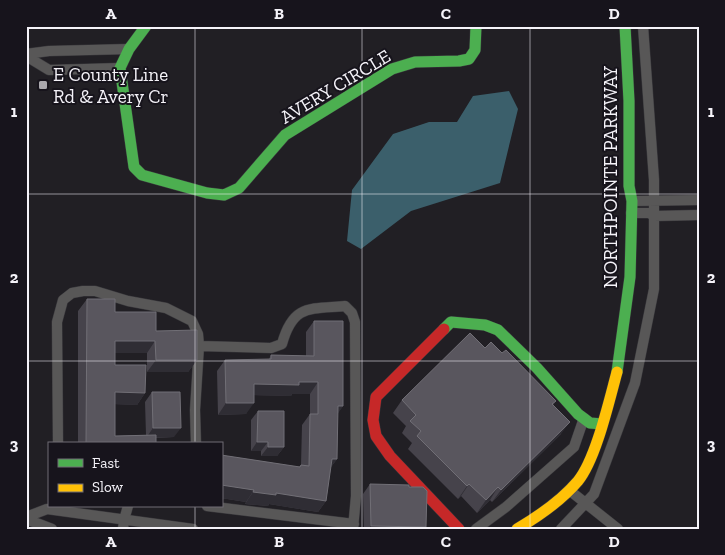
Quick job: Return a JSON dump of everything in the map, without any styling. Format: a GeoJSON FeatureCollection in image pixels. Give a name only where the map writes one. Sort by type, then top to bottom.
{"type":"FeatureCollection","features":[{"type":"Feature","properties":{"kind":"street"},"geometry":{"type":"LineString","coordinates":[[26,55],[49,70],[120,68],[129,49],[146,26]]}},
{"type":"Feature","properties":{"kind":"street","name":"AVERY CIRCLE"},"geometry":{"type":"LineString","coordinates":[[120,68],[134,167],[142,176],[207,193],[224,195],[239,188],[285,135],[392,69],[415,62],[469,59],[475,50],[476,26]]}},
{"type":"Feature","properties":{"kind":"street","name":"NORTHPOINTE PARKWAY"},"geometry":{"type":"LineString","coordinates":[[517,529],[545,512],[578,481],[590,460],[617,372],[630,277],[632,201],[629,186],[629,101],[626,26]]}},
{"type":"Feature","properties":{"kind":"street","name":"NORTHPOINTE PARKWAY"},"geometry":{"type":"LineString","coordinates":[[561,529],[594,494],[635,383],[654,289],[654,200],[643,26]]}},
{"type":"Feature","properties":{"kind":"street"},"geometry":{"type":"LineString","coordinates":[[26,55],[49,51],[129,49]]}},
{"type":"Feature","properties":{"kind":"street"},"geometry":{"type":"LineString","coordinates":[[632,201],[699,200]]}},
{"type":"Feature","properties":{"kind":"street"},"geometry":{"type":"LineString","coordinates":[[631,213],[649,213],[654,216],[699,215]]}},
{"type":"Feature","properties":{"kind":"street"},"geometry":{"type":"LineString","coordinates":[[58,442],[58,322],[63,300],[72,293],[95,291],[128,301],[166,308],[192,321],[198,334],[199,346],[195,410],[196,442]]}},
{"type":"Feature","properties":{"kind":"street"},"geometry":{"type":"LineString","coordinates":[[199,346],[272,348],[282,344],[285,332],[294,318],[306,309],[345,306],[352,313],[355,322],[356,496],[353,527],[222,508]]}},
{"type":"Feature","properties":{"kind":"street"},"geometry":{"type":"LineString","coordinates":[[458,529],[390,456],[376,436],[374,420],[376,397],[451,322],[485,325],[498,330],[538,368],[590,424],[602,424]]}},
{"type":"Feature","properties":{"kind":"street"},"geometry":{"type":"LineString","coordinates":[[476,529],[506,507],[574,447],[584,418]]}},
{"type":"Feature","properties":{"kind":"street"},"geometry":{"type":"LineString","coordinates":[[569,490],[618,529]]}},
{"type":"Feature","properties":{"kind":"street"},"geometry":{"type":"LineString","coordinates":[[123,524],[127,508]]}},
{"type":"Feature","properties":{"kind":"street"},"geometry":{"type":"LineString","coordinates":[[26,518],[47,509],[123,524],[193,529]]}},
{"type":"Feature","properties":{"kind":"street"},"geometry":{"type":"LineString","coordinates":[[26,518],[52,529]]}},
{"type":"Feature","properties":{"kind":"water"},"geometry":{"type":"Polygon","coordinates":[[[509,91],[518,109],[500,183],[411,211],[361,249],[347,241],[352,190],[393,134],[429,122],[457,122],[473,96],[509,91]]]}},
{"type":"Feature","properties":{"kind":"building"},"geometry":{"type":"Polygon","coordinates":[[[87,299],[115,299],[115,312],[156,312],[156,331],[197,330],[197,360],[156,360],[155,341],[115,341],[115,365],[146,365],[145,393],[115,392],[115,436],[156,435],[156,442],[86,442],[87,299]]]}},
{"type":"Feature","properties":{"kind":"building"},"geometry":{"type":"Polygon","coordinates":[[[314,321],[343,321],[343,406],[338,406],[337,459],[332,459],[326,501],[276,493],[276,495],[253,492],[254,490],[222,485],[222,455],[300,467],[301,465],[309,466],[310,414],[318,414],[318,382],[299,382],[299,385],[254,384],[254,403],[226,403],[225,360],[271,359],[271,355],[314,356],[314,321]]]}},
{"type":"Feature","properties":{"kind":"building"},"geometry":{"type":"Polygon","coordinates":[[[470,333],[485,348],[491,342],[502,353],[506,350],[556,401],[552,404],[570,422],[501,490],[498,487],[486,500],[469,484],[467,486],[417,436],[421,431],[410,421],[416,415],[402,400],[470,333]]]}},
{"type":"Feature","properties":{"kind":"building"},"geometry":{"type":"Polygon","coordinates":[[[152,392],[180,392],[181,428],[153,428],[152,392]]]}},
{"type":"Feature","properties":{"kind":"building"},"geometry":{"type":"Polygon","coordinates":[[[258,411],[284,411],[284,447],[268,447],[268,442],[257,442],[258,411]]]}},
{"type":"Feature","properties":{"kind":"building"},"geometry":{"type":"Polygon","coordinates":[[[370,484],[423,487],[427,491],[426,527],[371,526],[370,484]]]}},
{"type":"Feature","properties":{"kind":"traffic: fast"},"geometry":{"type":"LineString","coordinates":[[146,26],[129,49],[120,68],[134,167],[142,175],[207,193],[224,195],[239,188],[285,135],[392,69],[415,62],[469,59],[475,50],[476,26]]}},
{"type":"Feature","properties":{"kind":"traffic: fast"},"geometry":{"type":"LineString","coordinates":[[617,372],[630,277],[632,201],[629,186],[629,101],[625,26]]}},
{"type":"Feature","properties":{"kind":"traffic: fast"},"geometry":{"type":"LineString","coordinates":[[444,329],[451,322],[485,325],[498,330],[537,368],[578,414],[590,423],[602,424]]}},
{"type":"Feature","properties":{"kind":"traffic: slow"},"geometry":{"type":"LineString","coordinates":[[517,529],[557,502],[578,481],[585,471],[601,429],[617,372]]}},
{"type":"Feature","properties":{"kind":"traffic: jam"},"geometry":{"type":"LineString","coordinates":[[444,329],[376,397],[373,420],[376,436],[390,456],[459,529]]}},
{"type":"Feature","properties":{"kind":"place","name":"E County Line Rd & Avery Cr"},"geometry":{"type":"Point","coordinates":[43,85]}}]}
